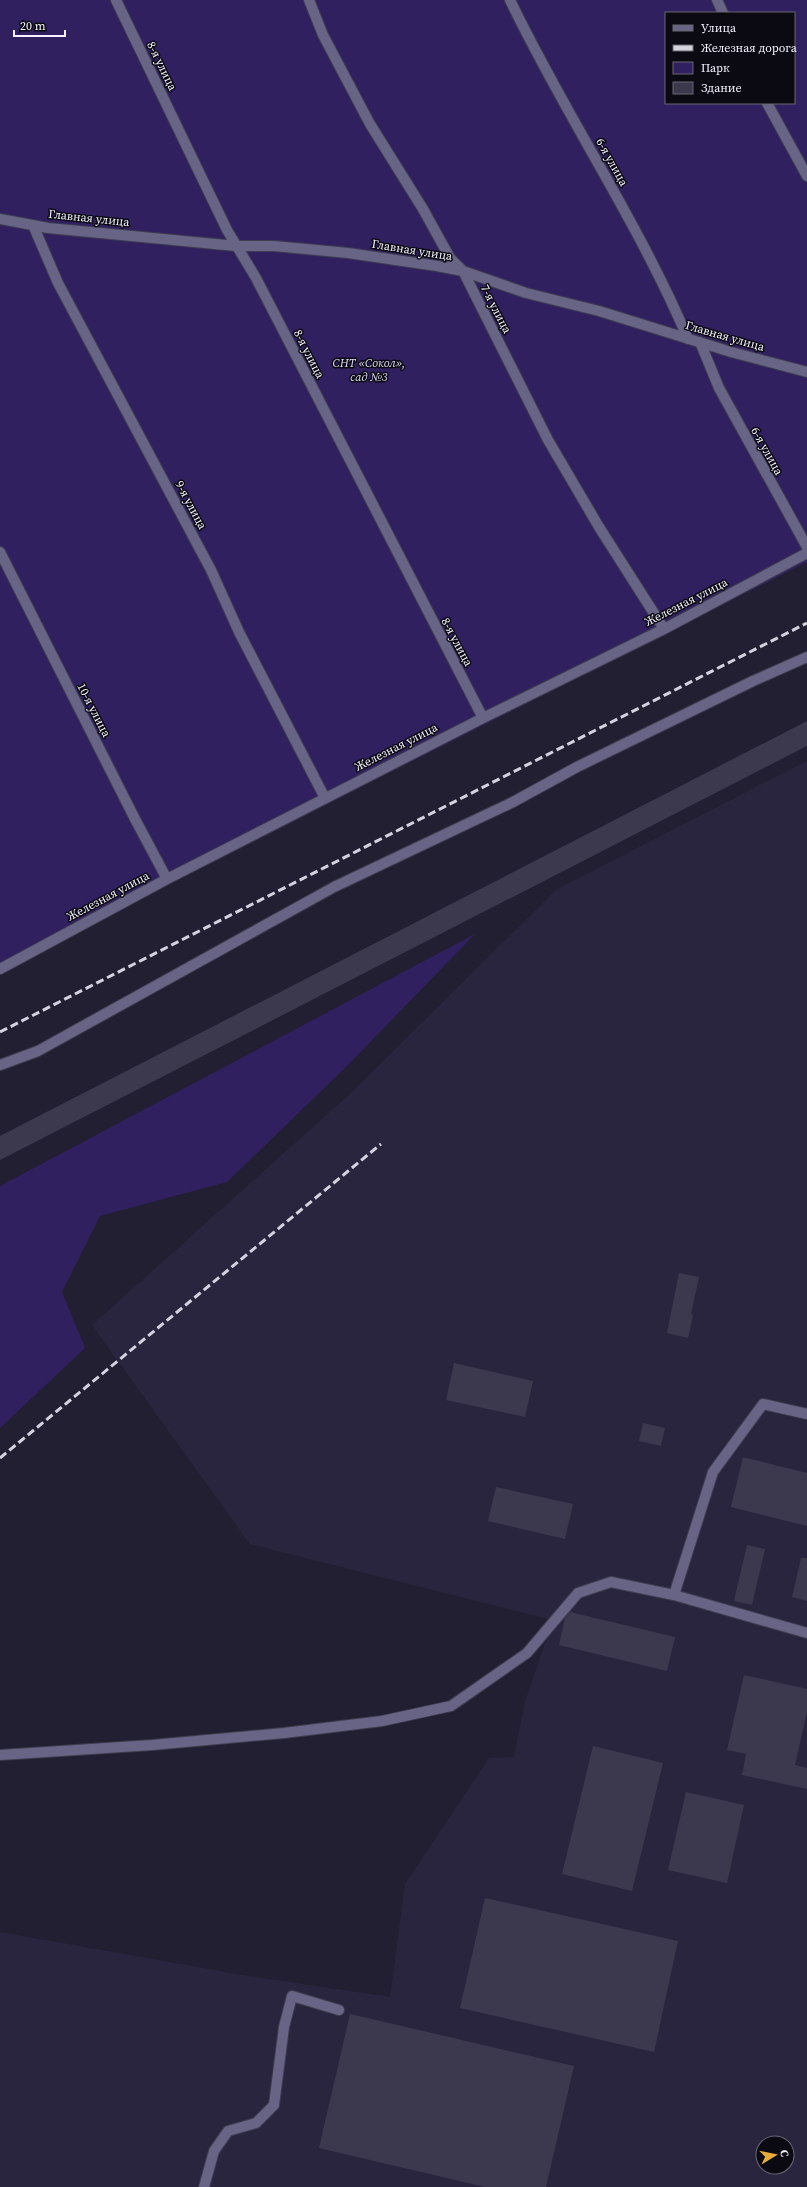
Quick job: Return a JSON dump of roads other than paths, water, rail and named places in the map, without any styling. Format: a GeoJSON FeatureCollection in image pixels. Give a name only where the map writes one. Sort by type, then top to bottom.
{"type":"FeatureCollection","features":[{"type":"Feature","properties":{"kind":"street","name":"8-я улица"},"geometry":{"type":"LineString","coordinates":[[116,0],[236,246],[245,256],[483,718]]}},
{"type":"Feature","properties":{"kind":"street","name":"7-я улица"},"geometry":{"type":"LineString","coordinates":[[309,0],[323,35],[370,124],[423,208],[450,258],[463,271],[548,440],[664,629]]}},
{"type":"Feature","properties":{"kind":"street","name":"6-я улица"},"geometry":{"type":"LineString","coordinates":[[510,0],[529,41],[639,239],[688,339]]}},
{"type":"Feature","properties":{"kind":"street"},"geometry":{"type":"LineString","coordinates":[[717,0],[723,12]]}},
{"type":"Feature","properties":{"kind":"street"},"geometry":{"type":"LineString","coordinates":[[768,104],[807,176]]}},
{"type":"Feature","properties":{"kind":"street","name":"Главная улица"},"geometry":{"type":"LineString","coordinates":[[0,219],[33,225],[236,246],[274,246],[348,253],[463,271],[526,293],[599,311],[688,339],[807,372]]}},
{"type":"Feature","properties":{"kind":"street","name":"9-я улица"},"geometry":{"type":"LineString","coordinates":[[33,225],[58,283],[211,570],[239,632],[325,798]]}},
{"type":"Feature","properties":{"kind":"street","name":"6-я улица"},"geometry":{"type":"LineString","coordinates":[[700,342],[719,388],[807,547]]}},
{"type":"Feature","properties":{"kind":"street","name":"10-я улица"},"geometry":{"type":"LineString","coordinates":[[0,552],[135,819],[167,879]]}},
{"type":"Feature","properties":{"kind":"street","name":"Железная улица"},"geometry":{"type":"LineString","coordinates":[[1,966],[325,798],[664,629],[807,553]]}},
{"type":"Feature","properties":{"kind":"street"},"geometry":{"type":"LineString","coordinates":[[0,1065],[38,1051],[334,887],[513,802],[577,767],[753,681],[807,657]]}},
{"type":"Feature","properties":{"kind":"street"},"geometry":{"type":"LineString","coordinates":[[674,1595],[713,1472],[763,1404],[807,1414]]}},
{"type":"Feature","properties":{"kind":"street"},"geometry":{"type":"LineString","coordinates":[[0,1755],[152,1745],[284,1734],[382,1721],[451,1706],[527,1653],[578,1592],[611,1582],[674,1595],[807,1633]]}},
{"type":"Feature","properties":{"kind":"street"},"geometry":{"type":"LineString","coordinates":[[204,2187],[214,2151],[228,2131],[256,2123],[274,2105],[284,2027],[292,1996],[339,2010]]}},
{"type":"Feature","properties":{"kind":"railway"},"geometry":{"type":"LineString","coordinates":[[0,1032],[807,623]]}},
{"type":"Feature","properties":{"kind":"railway"},"geometry":{"type":"LineString","coordinates":[[0,1458],[381,1144]]}},
{"type":"Feature","properties":{"kind":"park label","name":"СНТ «Сокол», сад №3"},"geometry":{"type":"Point","coordinates":[369,370]}}]}
